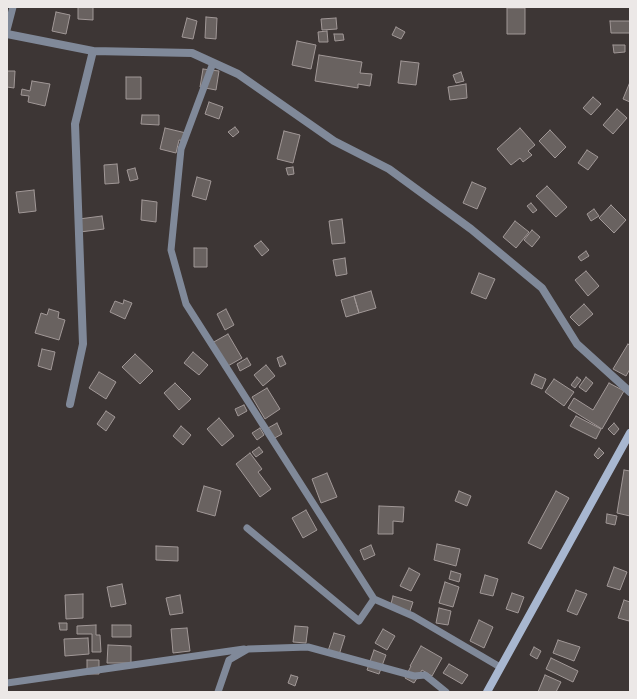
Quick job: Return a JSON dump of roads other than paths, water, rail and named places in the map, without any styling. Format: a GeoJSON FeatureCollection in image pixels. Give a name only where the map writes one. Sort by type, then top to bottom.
{"type":"FeatureCollection","features":[{"type":"Feature","properties":{"kind":"main road"},"geometry":{"type":"LineString","coordinates":[[487,692],[630,433]]}},
{"type":"Feature","properties":{"kind":"street"},"geometry":{"type":"LineString","coordinates":[[7,34],[93,51],[192,53],[238,74],[334,141],[389,169],[471,228],[542,288],[577,344],[630,392]]}},
{"type":"Feature","properties":{"kind":"street"},"geometry":{"type":"LineString","coordinates":[[70,404],[83,344],[75,124],[93,51]]}},
{"type":"Feature","properties":{"kind":"lane"},"geometry":{"type":"LineString","coordinates":[[7,30],[13,7]]}},
{"type":"Feature","properties":{"kind":"lane"},"geometry":{"type":"LineString","coordinates":[[214,63],[181,149],[171,250],[186,304],[374,599],[413,616],[500,667]]}},
{"type":"Feature","properties":{"kind":"lane"},"geometry":{"type":"LineString","coordinates":[[247,528],[359,621],[374,599]]}},
{"type":"Feature","properties":{"kind":"lane"},"geometry":{"type":"LineString","coordinates":[[7,683],[248,648],[308,647],[414,676],[425,675],[446,692]]}},
{"type":"Feature","properties":{"kind":"lane"},"geometry":{"type":"LineString","coordinates":[[218,692],[229,660],[248,648]]}}]}
